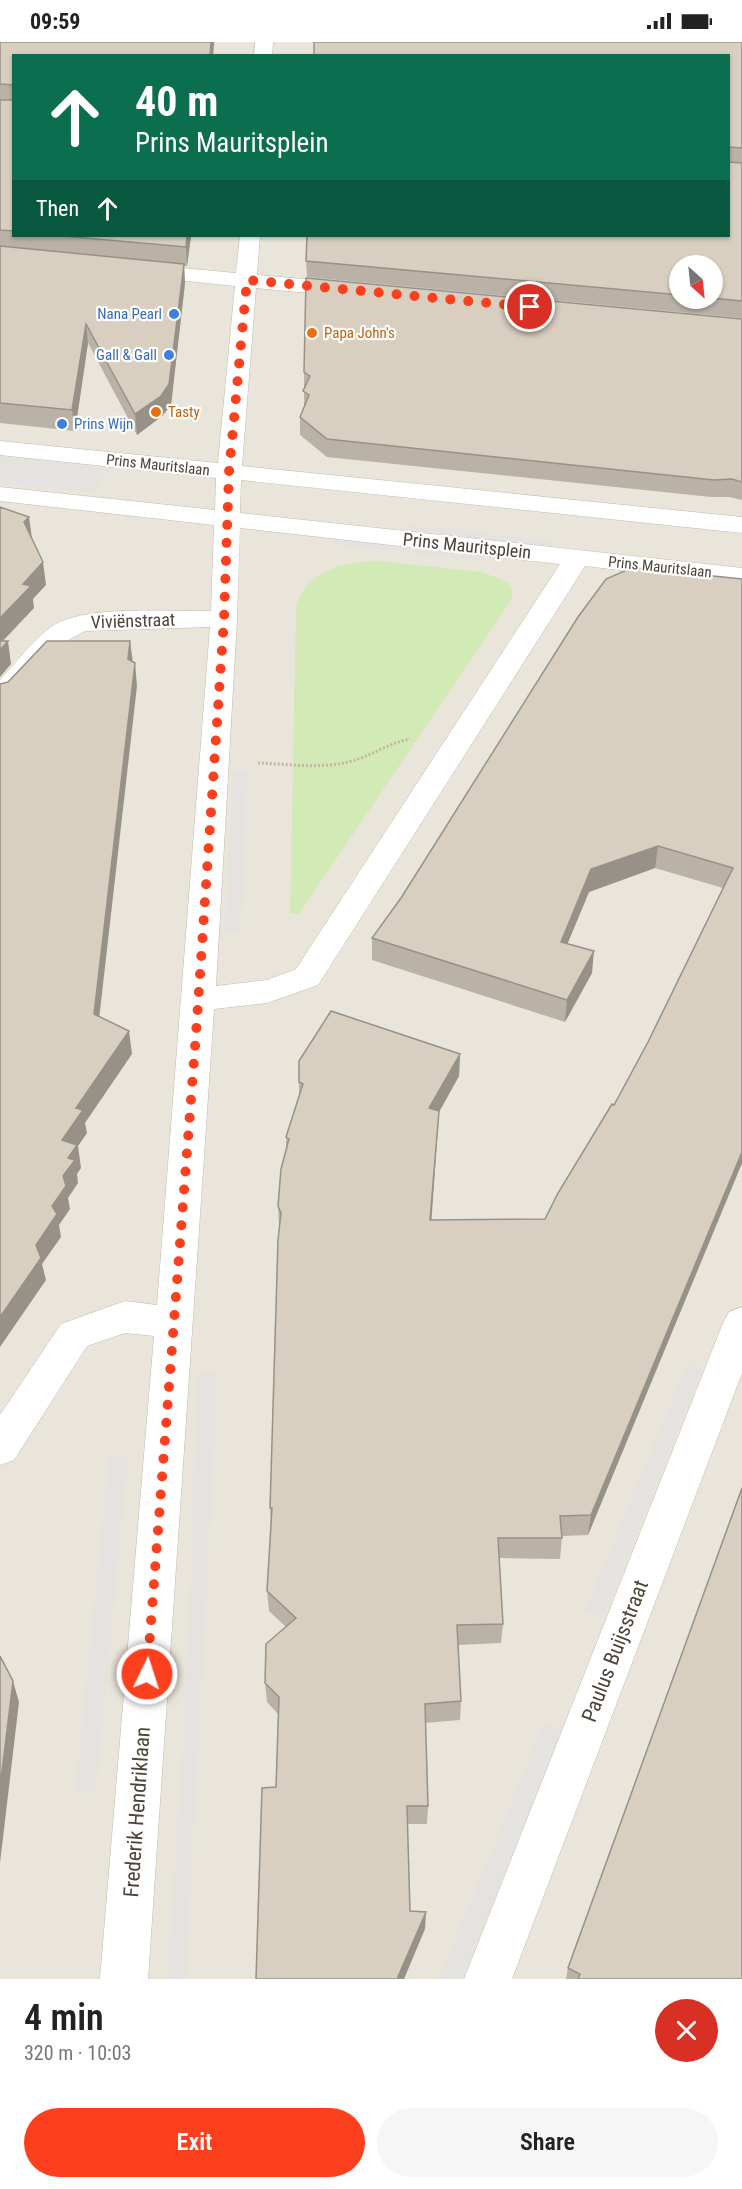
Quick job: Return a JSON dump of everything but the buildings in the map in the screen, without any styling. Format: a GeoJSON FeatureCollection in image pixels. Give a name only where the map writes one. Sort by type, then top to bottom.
{"type":"FeatureCollection","features":[{"type":"Feature","properties":{"kind":"street"},"geometry":{"type":"LineString","coordinates":[[0,1448],[74,1335],[125,1317],[174,1322],[224,619],[229,472],[250,237]]}},
{"type":"Feature","properties":{"kind":"street"},"geometry":{"type":"LineString","coordinates":[[119,268],[376,292]]}},
{"type":"Feature","properties":{"kind":"street","name":"Prins Mauritslaan"},"geometry":{"type":"LineString","coordinates":[[0,448],[742,525]]}},
{"type":"Feature","properties":{"kind":"street"},"geometry":{"type":"LineString","coordinates":[[0,494],[226,519]]}},
{"type":"Feature","properties":{"kind":"street","name":"Prins Mauritsplein"},"geometry":{"type":"LineString","coordinates":[[226,519],[578,558]]}},
{"type":"Feature","properties":{"kind":"street"},"geometry":{"type":"LineString","coordinates":[[198,998],[246,996],[285,988],[307,977],[578,558]]}},
{"type":"Feature","properties":{"kind":"street","name":"Prins Mauritslaan"},"geometry":{"type":"LineString","coordinates":[[578,558],[742,576]]}},
{"type":"Feature","properties":{"kind":"street","name":"Viviënstraat"},"geometry":{"type":"LineString","coordinates":[[0,697],[60,633],[79,623],[224,619]]}},
{"type":"Feature","properties":{"kind":"street","name":"Frederik Hendriklaan"},"geometry":{"type":"LineString","coordinates":[[124,1979],[174,1322]]}},
{"type":"Feature","properties":{"kind":"street","name":"Paulus Buijsstraat"},"geometry":{"type":"LineString","coordinates":[[488,1979],[742,1323]]}},
{"type":"Feature","properties":{"kind":"path"},"geometry":{"type":"LineString","coordinates":[[214,763],[345,763],[367,756],[394,740],[417,738],[455,746]]}},
{"type":"Feature","properties":{"kind":"shaded area"},"geometry":{"type":"Polygon","coordinates":[[[0,42],[742,42],[742,1979],[0,1979],[0,42]]]}},
{"type":"Feature","properties":{"kind":"shaded area"},"geometry":{"type":"Polygon","coordinates":[[[400,284],[742,316],[742,321],[398,289],[400,284]]]}},
{"type":"Feature","properties":{"kind":"shaded area"},"geometry":{"type":"Polygon","coordinates":[[[0,456],[109,468],[94,493],[0,483],[0,456]]]}},
{"type":"Feature","properties":{"kind":"shaded area"},"geometry":{"type":"Polygon","coordinates":[[[407,525],[555,541],[553,547],[405,531],[407,525]]]}},
{"type":"Feature","properties":{"kind":"shaded area"},"geometry":{"type":"Polygon","coordinates":[[[335,539],[484,554],[482,561],[333,545],[335,539]]]}},
{"type":"Feature","properties":{"kind":"shaded area"},"geometry":{"type":"Polygon","coordinates":[[[233,772],[247,772],[241,932],[225,932],[233,772]]]}},
{"type":"Feature","properties":{"kind":"shaded area"},"geometry":{"type":"Polygon","coordinates":[[[687,1364],[702,1369],[603,1618],[585,1611],[687,1364]]]}},
{"type":"Feature","properties":{"kind":"shaded area"},"geometry":{"type":"Polygon","coordinates":[[[218,1373],[186,1979],[167,1979],[187,1680],[197,1374],[218,1373]]]}},
{"type":"Feature","properties":{"kind":"shaded area"},"geometry":{"type":"Polygon","coordinates":[[[109,1456],[128,1456],[96,1793],[75,1793],[109,1456]]]}},
{"type":"Feature","properties":{"kind":"shaded area"},"geometry":{"type":"Polygon","coordinates":[[[543,1723],[562,1730],[462,1979],[439,1979],[543,1723]]]}},
{"type":"Feature","properties":{"kind":"green space"},"geometry":{"type":"Polygon","coordinates":[[[378,561],[482,572],[508,582],[512,591],[512,599],[299,914],[290,913],[296,609],[300,596],[316,577],[339,567],[378,561]]]}},
{"type":"Feature","properties":{"kind":"place","name":"Nana Pearl"},"geometry":{"type":"Point","coordinates":[174,314]}},
{"type":"Feature","properties":{"kind":"place","name":"Papa John's"},"geometry":{"type":"Point","coordinates":[312,333]}},
{"type":"Feature","properties":{"kind":"place","name":"Gall & Gall"},"geometry":{"type":"Point","coordinates":[169,355]}},
{"type":"Feature","properties":{"kind":"place","name":"Tasty"},"geometry":{"type":"Point","coordinates":[156,412]}},
{"type":"Feature","properties":{"kind":"place","name":"Prins Wijn"},"geometry":{"type":"Point","coordinates":[62,424]}},
{"type":"Feature","properties":{"kind":"route"},"geometry":{"type":"LineString","coordinates":[[147,1674],[196,1034],[224,619],[229,472],[247,280],[530,307]]}}]}
